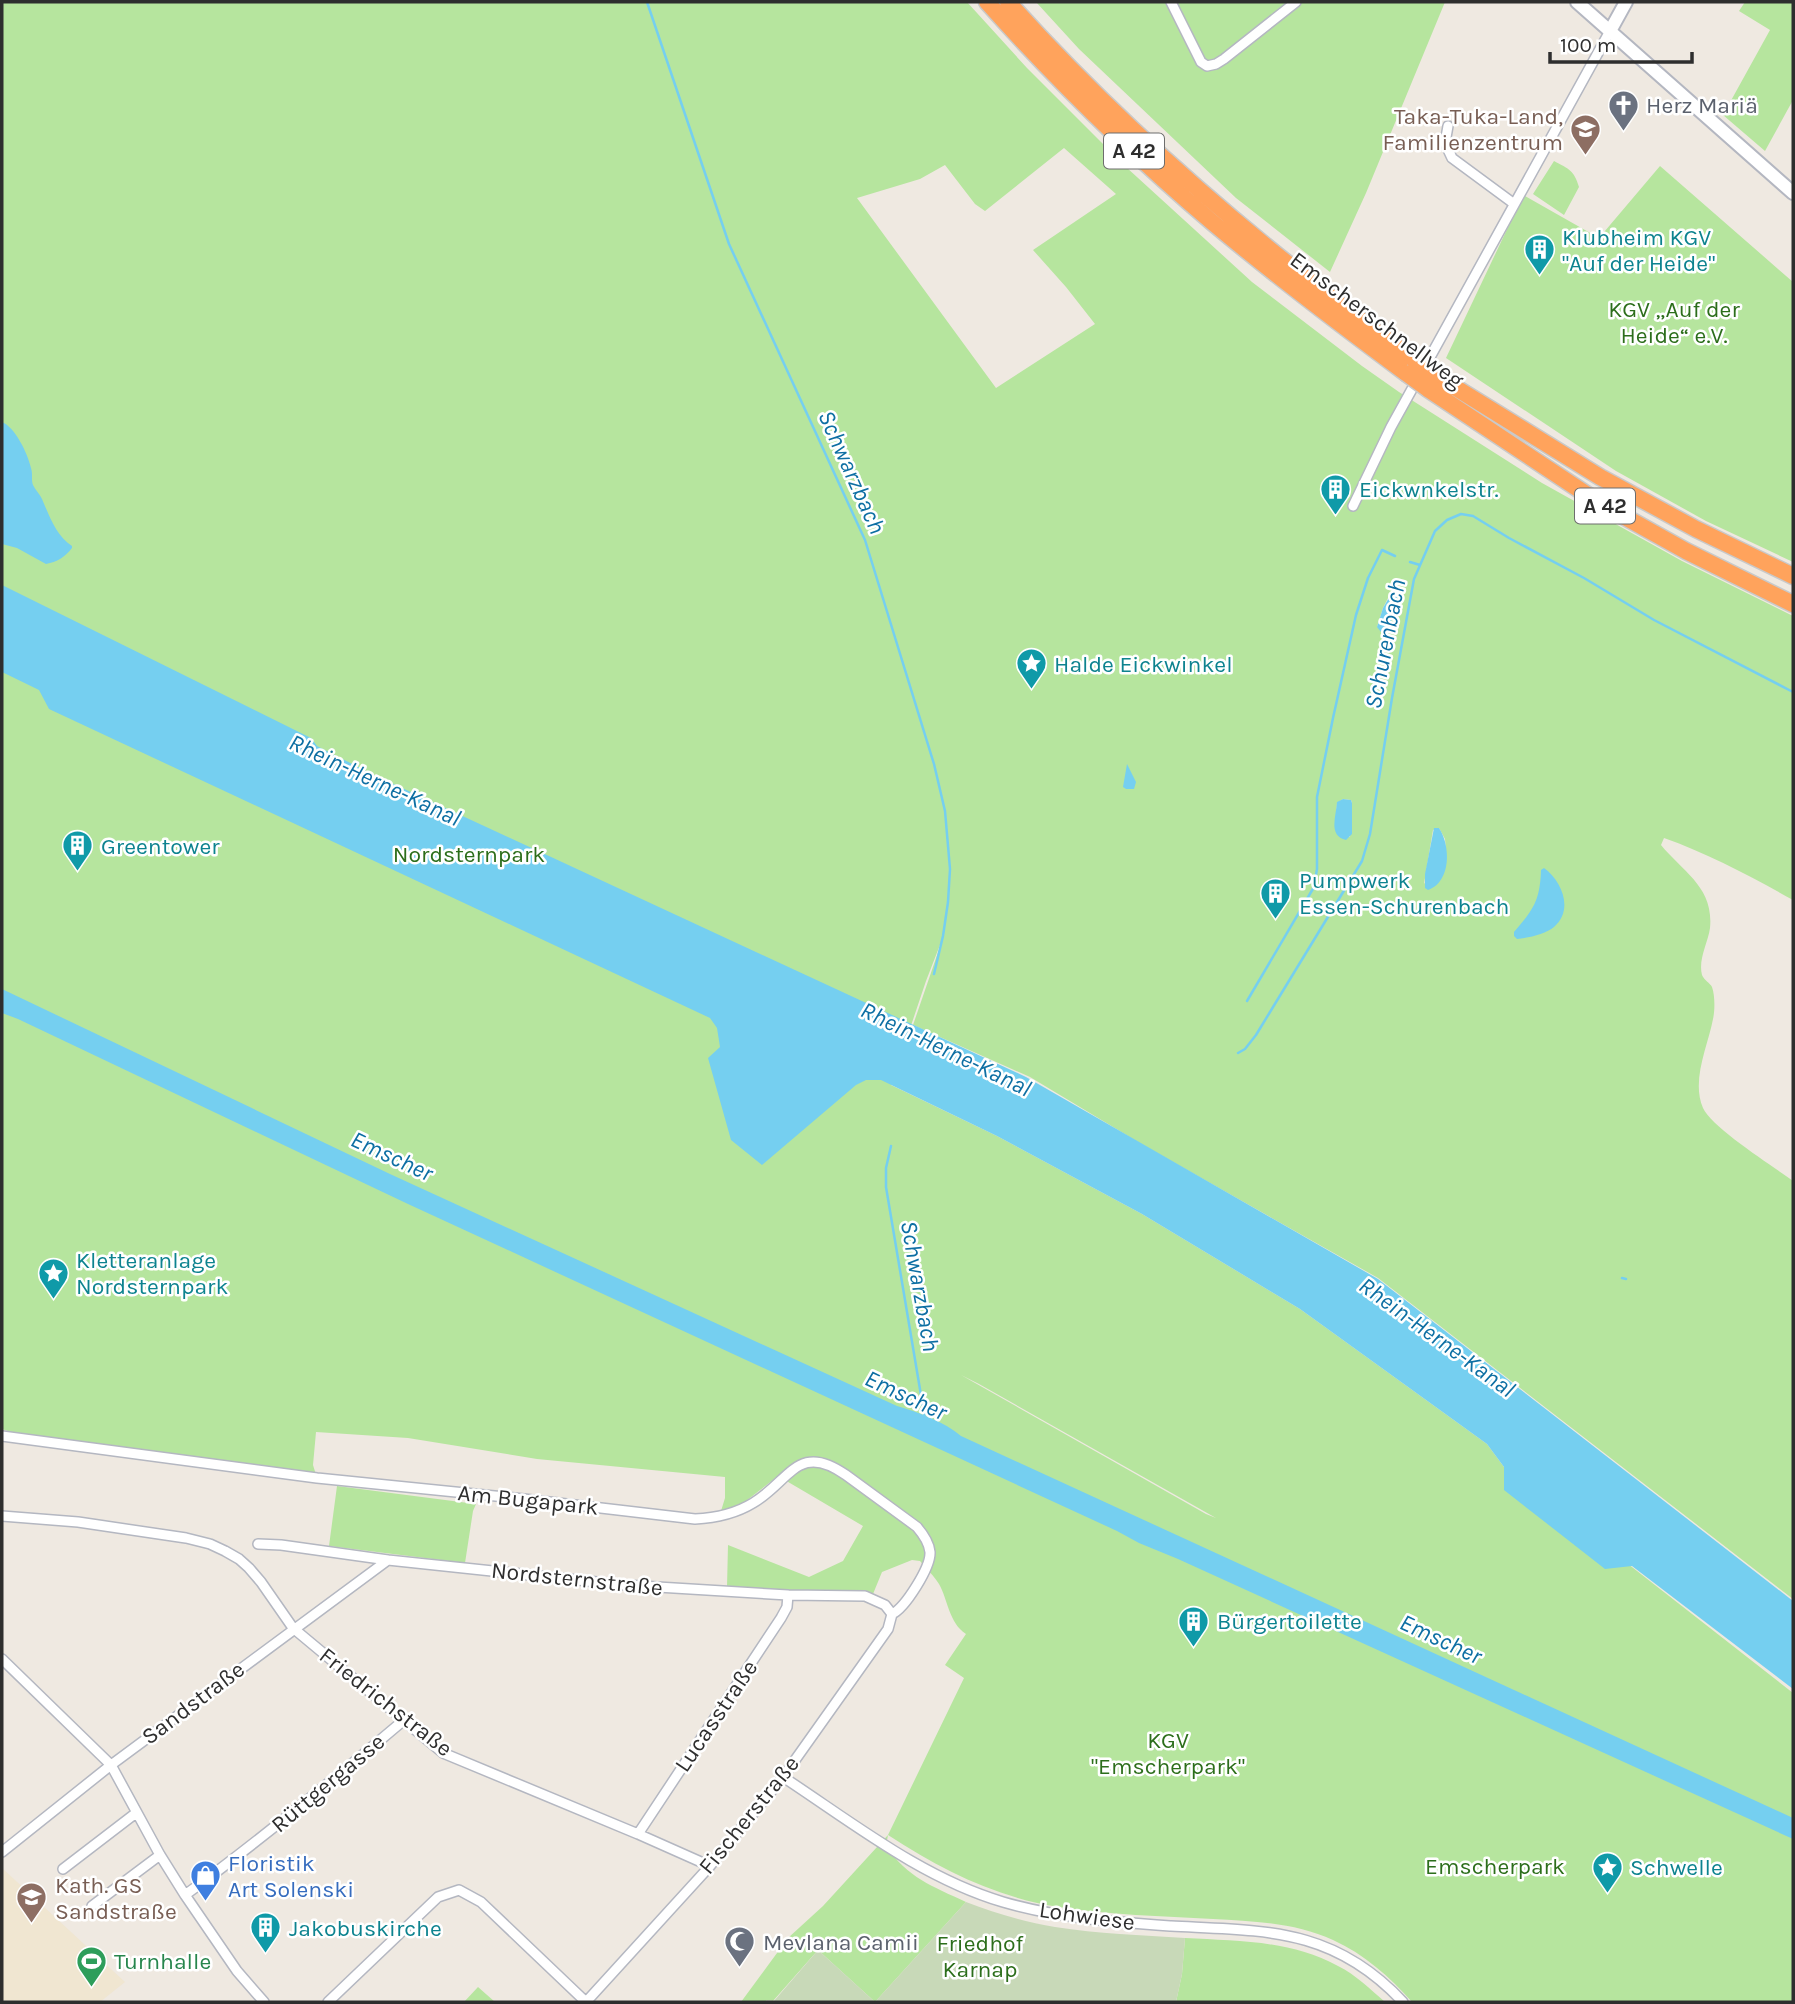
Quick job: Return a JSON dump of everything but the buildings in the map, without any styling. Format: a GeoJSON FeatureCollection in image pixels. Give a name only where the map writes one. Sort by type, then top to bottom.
{"type":"FeatureCollection","features":[{"type":"Feature","properties":{"kind":"highway","name":"Emscherschnellweg"},"geometry":{"type":"LineString","coordinates":[[987,2],[1085,106],[1211,221],[1598,502],[1686,551],[1793,604]]}},
{"type":"Feature","properties":{"kind":"highway","name":"Emscherschnellweg"},"geometry":{"type":"LineString","coordinates":[[1008,2],[1087,85],[1295,280]]}},
{"type":"Feature","properties":{"kind":"highway","name":"Emscherschnellweg"},"geometry":{"type":"LineString","coordinates":[[1431,382],[1600,477],[1793,576]]}},
{"type":"Feature","properties":{"kind":"street"},"geometry":{"type":"LineString","coordinates":[[1171,2],[1201,62],[1207,66],[1216,64],[1296,2]]}},
{"type":"Feature","properties":{"kind":"street"},"geometry":{"type":"LineString","coordinates":[[1577,2],[1793,193]]}},
{"type":"Feature","properties":{"kind":"street"},"geometry":{"type":"LineString","coordinates":[[1353,506],[1391,427],[1626,2]]}},
{"type":"Feature","properties":{"kind":"street"},"geometry":{"type":"LineString","coordinates":[[1448,125],[1446,146],[1452,158],[1513,203]]}},
{"type":"Feature","properties":{"kind":"street","name":"Am Bugapark"},"geometry":{"type":"LineString","coordinates":[[2,1436],[317,1478],[695,1519],[714,1518],[740,1510],[765,1495],[798,1466],[820,1462],[835,1467],[917,1527],[926,1539],[930,1551],[928,1564],[912,1593],[892,1614]]}},
{"type":"Feature","properties":{"kind":"street","name":"Friedrichstraße"},"geometry":{"type":"LineString","coordinates":[[2,1516],[78,1522],[210,1544],[239,1559],[261,1582],[293,1628],[443,1753],[710,1866]]}},
{"type":"Feature","properties":{"kind":"street","name":"Nordsternstraße"},"geometry":{"type":"LineString","coordinates":[[258,1544],[625,1585],[788,1595],[865,1596],[885,1605],[892,1614]]}},
{"type":"Feature","properties":{"kind":"street","name":"Sandstraße"},"geometry":{"type":"LineString","coordinates":[[2,1852],[111,1765],[388,1560]]}},
{"type":"Feature","properties":{"kind":"street","name":"Lucasstraße"},"geometry":{"type":"LineString","coordinates":[[638,1834],[781,1618],[787,1607],[788,1595]]}},
{"type":"Feature","properties":{"kind":"street","name":"Fischerstraße"},"geometry":{"type":"LineString","coordinates":[[586,2002],[710,1866],[783,1777],[888,1629],[892,1614]]}},
{"type":"Feature","properties":{"kind":"street"},"geometry":{"type":"LineString","coordinates":[[2,1658],[111,1765],[185,1895],[237,1971],[264,2002]]}},
{"type":"Feature","properties":{"kind":"street","name":"Rüttgergasse"},"geometry":{"type":"LineString","coordinates":[[185,1895],[310,1800],[404,1720]]}},
{"type":"Feature","properties":{"kind":"street","name":"Lohwiese"},"geometry":{"type":"LineString","coordinates":[[783,1777],[903,1857],[985,1896],[1028,1909],[1101,1920],[1247,1929],[1285,1934],[1315,1942],[1347,1956],[1376,1976],[1404,2002]]}},
{"type":"Feature","properties":{"kind":"street"},"geometry":{"type":"LineString","coordinates":[[63,1869],[136,1813]]}},
{"type":"Feature","properties":{"kind":"street"},"geometry":{"type":"LineString","coordinates":[[92,1906],[160,1855]]}},
{"type":"Feature","properties":{"kind":"street"},"geometry":{"type":"LineString","coordinates":[[328,2002],[438,1897],[459,1890],[481,1902],[586,2002]]}},
{"type":"Feature","properties":{"kind":"shaded area","name":"Kath. GS Sandstraße"},"geometry":{"type":"Polygon","coordinates":[[[2,1868],[125,1982],[100,2002],[2,2002],[2,1868]]]}},
{"type":"Feature","properties":{"kind":"green space"},"geometry":{"type":"Polygon","coordinates":[[[2,2],[967,2],[1027,68],[1126,167],[1252,282],[1362,366],[1542,483],[1682,561],[1793,616],[1793,900],[1697,851],[1664,838],[1661,845],[1695,881],[1707,902],[1710,914],[1710,928],[1701,969],[1703,977],[1712,987],[1714,1007],[1700,1075],[1703,1108],[1730,1136],[1793,1181],[1793,1599],[1378,1278],[1143,1145],[1030,1077],[913,1025],[945,932],[891,1085],[997,1136],[1142,1214],[1300,1309],[1487,1444],[1504,1467],[1793,1693],[1793,2002],[1412,2002],[1366,1959],[1319,1934],[1259,1922],[1116,1914],[1059,1907],[991,1889],[949,1871],[888,1835],[964,1678],[945,1665],[966,1634],[952,1618],[939,1584],[920,1561],[912,1560],[882,1572],[873,1594],[727,1587],[728,1545],[809,1577],[843,1561],[863,1526],[778,1476],[742,1504],[721,1511],[725,1498],[725,1477],[537,1459],[408,1438],[316,1432],[313,1465],[317,1478],[37,1441],[2,1429],[2,2]],[[1064,148],[985,211],[975,204],[945,165],[920,179],[857,198],[996,388],[1095,324],[1033,250],[1116,194],[1064,148]],[[1391,592],[1377,627],[1389,630],[1398,593],[1391,592]],[[1343,799],[1337,803],[1335,830],[1350,837],[1351,800],[1343,799]],[[1439,828],[1433,830],[1424,884],[1446,850],[1445,839],[1439,828]],[[961,1375],[1206,1514],[1216,1518],[979,1384],[961,1375]]]}},
{"type":"Feature","properties":{"kind":"green space"},"geometry":{"type":"Polygon","coordinates":[[[1036,2],[1297,2],[1279,17],[1300,2],[1445,2],[1366,193],[1330,272],[1236,198],[1079,49],[1036,2]]]}},
{"type":"Feature","properties":{"kind":"green space"},"geometry":{"type":"Polygon","coordinates":[[[1745,2],[1793,2],[1793,100],[1765,151],[1723,115],[1770,30],[1739,11],[1745,2]]]}},
{"type":"Feature","properties":{"kind":"green space"},"geometry":{"type":"Polygon","coordinates":[[[1554,161],[1570,171],[1579,187],[1564,215],[1533,194],[1554,161]]]}},
{"type":"Feature","properties":{"kind":"green space","name":"KGV „Auf der Heide“ e.V."},"geometry":{"type":"Polygon","coordinates":[[[1660,166],[1793,282],[1793,562],[1706,521],[1616,471],[1446,358],[1525,196],[1599,238],[1660,166]]]}},
{"type":"Feature","properties":{"kind":"green space"},"geometry":{"type":"Polygon","coordinates":[[[337,1486],[476,1504],[465,1563],[329,1546],[337,1486]]]}},
{"type":"Feature","properties":{"kind":"green space"},"geometry":{"type":"Polygon","coordinates":[[[888,1835],[886,1846],[912,1874],[966,1902],[875,2002],[818,1950],[773,2001],[741,2002],[788,1938],[823,1906],[888,1835]]]}},
{"type":"Feature","properties":{"kind":"green space","name":"Friedhof Karnap"},"geometry":{"type":"Polygon","coordinates":[[[966,1902],[1010,1917],[1055,1927],[1185,1938],[1176,2002],[875,2002],[966,1902]]]}},
{"type":"Feature","properties":{"kind":"green space"},"geometry":{"type":"Polygon","coordinates":[[[1185,1938],[1263,1943],[1320,1957],[1345,1970],[1385,2002],[1176,2002],[1185,1938]]]}},
{"type":"Feature","properties":{"kind":"green space","name":"Friedhof Karnap"},"geometry":{"type":"Polygon","coordinates":[[[818,1950],[875,2002],[765,2002],[774,2001],[818,1950]]]}},
{"type":"Feature","properties":{"kind":"green space"},"geometry":{"type":"Polygon","coordinates":[[[478,1987],[495,2002],[464,2002],[478,1987]]]}},
{"type":"Feature","properties":{"kind":"water"},"geometry":{"type":"Polygon","coordinates":[[[2,422],[12,429],[20,442],[32,470],[34,487],[57,531],[72,546],[67,554],[54,562],[46,564],[17,548],[2,544],[2,422]]]}},
{"type":"Feature","properties":{"kind":"water","name":"Rhein-Herne-Kanal"},"geometry":{"type":"Polygon","coordinates":[[[2,585],[311,738],[317,746],[374,775],[1026,1077],[1378,1279],[1793,1601],[1793,1689],[1632,1566],[1605,1569],[1504,1490],[1504,1467],[1487,1444],[1300,1309],[1142,1214],[997,1136],[881,1080],[866,1080],[856,1085],[762,1165],[731,1140],[708,1058],[720,1047],[717,1028],[710,1018],[49,709],[39,690],[2,672],[2,585]]]}},
{"type":"Feature","properties":{"kind":"water"},"geometry":{"type":"Polygon","coordinates":[[[1394,589],[1398,593],[1389,630],[1381,632],[1377,627],[1383,608],[1394,589]]]}},
{"type":"Feature","properties":{"kind":"water"},"geometry":{"type":"Polygon","coordinates":[[[1127,764],[1136,782],[1134,789],[1123,787],[1127,764]]]}},
{"type":"Feature","properties":{"kind":"water"},"geometry":{"type":"Polygon","coordinates":[[[1343,799],[1351,800],[1352,803],[1352,834],[1346,840],[1340,838],[1334,825],[1337,802],[1343,799]]]}},
{"type":"Feature","properties":{"kind":"water"},"geometry":{"type":"Polygon","coordinates":[[[1434,828],[1439,828],[1446,844],[1447,863],[1441,879],[1436,886],[1428,890],[1425,888],[1425,874],[1434,828]]]}},
{"type":"Feature","properties":{"kind":"water"},"geometry":{"type":"Polygon","coordinates":[[[1544,868],[1556,880],[1563,896],[1560,920],[1551,929],[1517,939],[1514,932],[1534,904],[1541,870],[1544,868]]]}},
{"type":"Feature","properties":{"kind":"water"},"geometry":{"type":"Polygon","coordinates":[[[2,989],[390,1174],[897,1406],[931,1418],[961,1436],[1793,1818],[1793,1839],[1139,1543],[2,1013],[2,989]]]}},
{"type":"Feature","properties":{"kind":"waterway","name":"Schwarzbach"},"geometry":{"type":"LineString","coordinates":[[647,2],[729,244],[865,540],[934,764],[945,811],[950,869],[943,936],[934,974]]}},
{"type":"Feature","properties":{"kind":"waterway","name":"Schurenbach"},"geometry":{"type":"LineString","coordinates":[[1238,1053],[1245,1049],[1256,1035],[1362,861],[1370,834],[1414,579],[1435,531],[1447,520],[1461,514],[1473,516],[1654,620],[1793,692]]}},
{"type":"Feature","properties":{"kind":"waterway"},"geometry":{"type":"LineString","coordinates":[[1247,1001],[1314,887],[1317,869],[1317,797],[1356,615],[1368,578],[1382,550],[1395,556]]}},
{"type":"Feature","properties":{"kind":"waterway"},"geometry":{"type":"LineString","coordinates":[[1410,562],[1420,565]]}},
{"type":"Feature","properties":{"kind":"waterway","name":"Schwarzbach"},"geometry":{"type":"LineString","coordinates":[[891,1146],[886,1168],[886,1187],[925,1419]]}},
{"type":"Feature","properties":{"kind":"waterway"},"geometry":{"type":"LineString","coordinates":[[1622,1278],[1626,1279]]}},
{"type":"Feature","properties":{"kind":"place","name":"Herz Mariä"},"geometry":{"type":"Point","coordinates":[1623,132]}},
{"type":"Feature","properties":{"kind":"place","name":"Taka-Tuka-Land, Familienzentrum"},"geometry":{"type":"Point","coordinates":[1586,156]}},
{"type":"Feature","properties":{"kind":"place","name":"Klubheim KGV \"Auf der Heide\""},"geometry":{"type":"Point","coordinates":[1539,277]}},
{"type":"Feature","properties":{"kind":"place","name":"Eickwnkelstr."},"geometry":{"type":"Point","coordinates":[1336,516]}},
{"type":"Feature","properties":{"kind":"place","name":"Halde Eickwinkel"},"geometry":{"type":"Point","coordinates":[1031,691]}},
{"type":"Feature","properties":{"kind":"place","name":"Greentower"},"geometry":{"type":"Point","coordinates":[78,873]}},
{"type":"Feature","properties":{"kind":"place","name":"Pumpwerk Essen-Schurenbach"},"geometry":{"type":"Point","coordinates":[1276,920]}},
{"type":"Feature","properties":{"kind":"place","name":"Kletteranlage Nordsternpark"},"geometry":{"type":"Point","coordinates":[53,1300]}},
{"type":"Feature","properties":{"kind":"place","name":"Bürgertoilette"},"geometry":{"type":"Point","coordinates":[1194,1648]}},
{"type":"Feature","properties":{"kind":"place","name":"Schwelle"},"geometry":{"type":"Point","coordinates":[1607,1894]}},
{"type":"Feature","properties":{"kind":"place","name":"Floristik Art Solenski"},"geometry":{"type":"Point","coordinates":[205,1903]}},
{"type":"Feature","properties":{"kind":"place","name":"Kath. GS Sandstraße"},"geometry":{"type":"Point","coordinates":[32,1925]}},
{"type":"Feature","properties":{"kind":"place","name":"Jakobuskirche"},"geometry":{"type":"Point","coordinates":[266,1955]}},
{"type":"Feature","properties":{"kind":"place","name":"Mevlana Camii"},"geometry":{"type":"Point","coordinates":[740,1969]}},
{"type":"Feature","properties":{"kind":"place","name":"Turnhalle"},"geometry":{"type":"Point","coordinates":[91,1988]}},
{"type":"Feature","properties":{"kind":"park label","name":"Nordsternpark"},"geometry":{"type":"Point","coordinates":[469,854]}},
{"type":"Feature","properties":{"kind":"park label","name":"KGV \"Emscherpark\""},"geometry":{"type":"Point","coordinates":[1168,1753]}},
{"type":"Feature","properties":{"kind":"park label","name":"Emscherpark"},"geometry":{"type":"Point","coordinates":[1495,1866]}},
{"type":"Feature","properties":{"kind":"water label","name":"Emscher"},"geometry":{"type":"Point","coordinates":[392,1156]}},
{"type":"Feature","properties":{"kind":"water label","name":"Emscher"},"geometry":{"type":"Point","coordinates":[906,1395]}},
{"type":"Feature","properties":{"kind":"water label","name":"Emscher"},"geometry":{"type":"Point","coordinates":[1441,1639]}}]}
